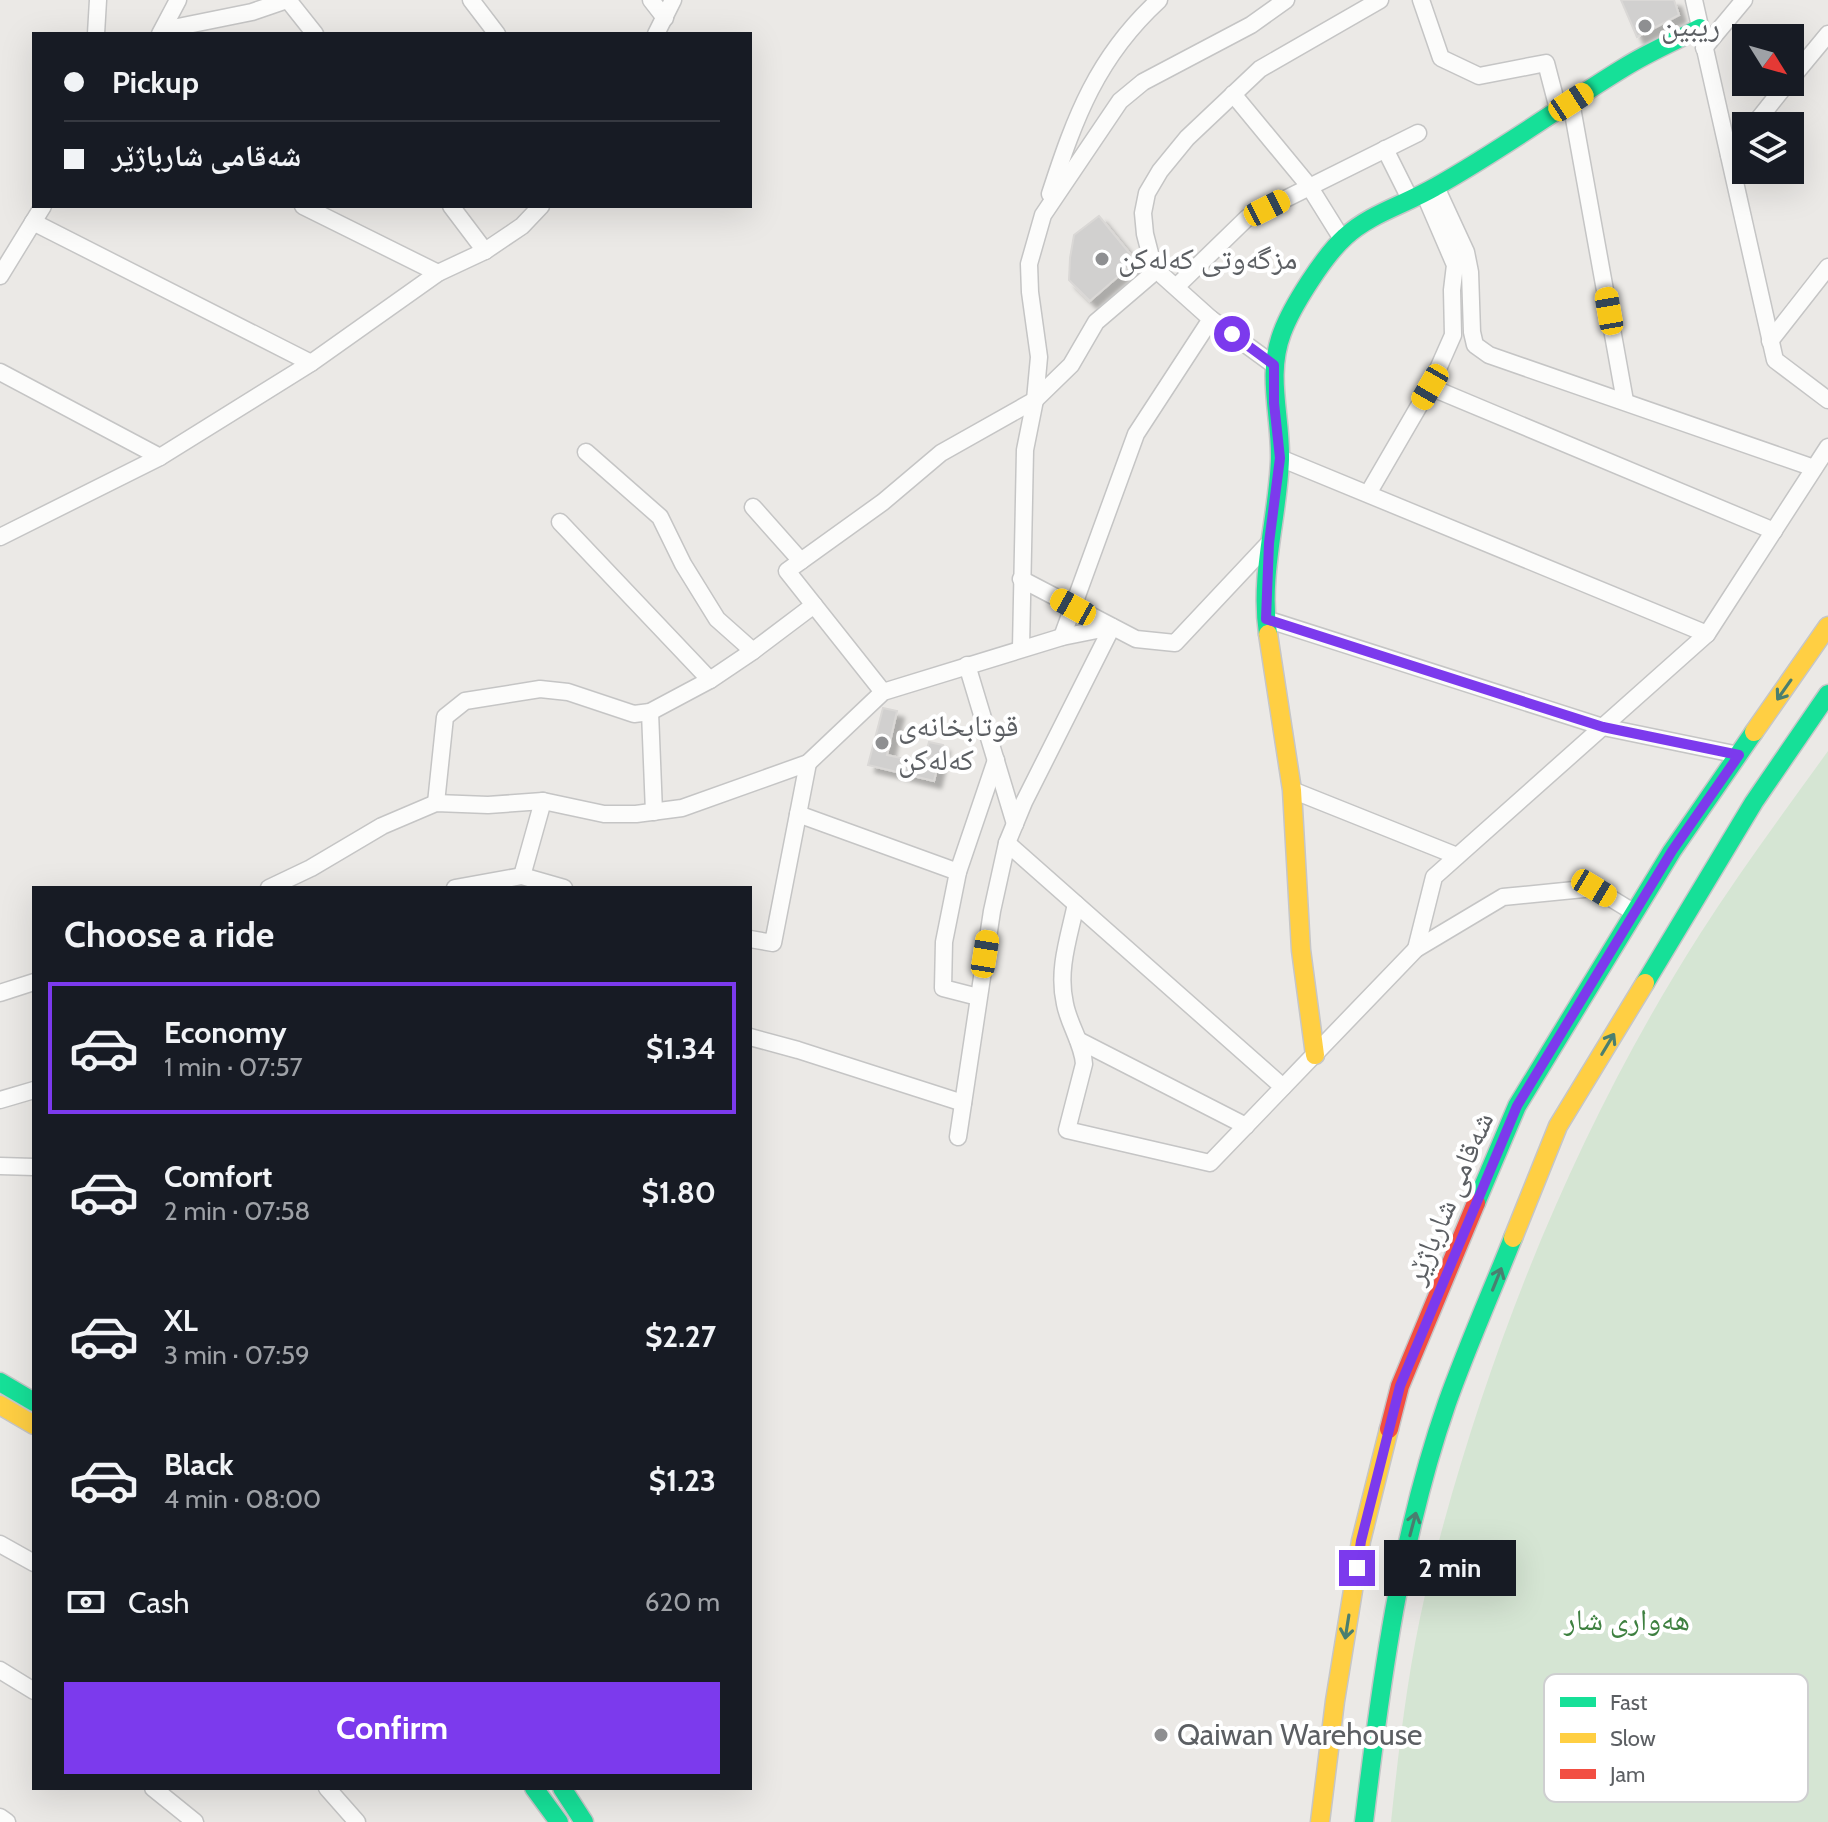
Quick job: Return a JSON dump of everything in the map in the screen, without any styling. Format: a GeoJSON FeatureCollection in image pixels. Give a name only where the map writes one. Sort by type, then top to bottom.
{"type":"FeatureCollection","features":[{"type":"Feature","properties":{"kind":"main road"},"geometry":{"type":"LineString","coordinates":[[1315,1055],[1301,950],[1292,790],[1266,619],[1269,543],[1280,458],[1274,403],[1274,365],[1282,332],[1314,275],[1342,239],[1371,219],[1488,157],[1628,65],[1700,28]]}},
{"type":"Feature","properties":{"kind":"main road","name":"شەقامی شارباژێر"},"geometry":{"type":"LineString","coordinates":[[1364,1822],[1381,1682],[1410,1534],[1447,1404],[1558,1126],[1738,790],[1739,755],[1828,626]]}},
{"type":"Feature","properties":{"kind":"main road","name":"شەقامی شارباژێر"},"geometry":{"type":"LineString","coordinates":[[1320,1822],[1335,1701],[1361,1541],[1400,1386],[1517,1106],[1672,851],[1738,790],[1828,694]]}},
{"type":"Feature","properties":{"kind":"main road"},"geometry":{"type":"LineString","coordinates":[[0,1382],[32,1401]]}},
{"type":"Feature","properties":{"kind":"main road"},"geometry":{"type":"LineString","coordinates":[[0,1405],[32,1424]]}},
{"type":"Feature","properties":{"kind":"main road"},"geometry":{"type":"LineString","coordinates":[[535,1790],[559,1822]]}},
{"type":"Feature","properties":{"kind":"main road"},"geometry":{"type":"LineString","coordinates":[[563,1790],[584,1822]]}},
{"type":"Feature","properties":{"kind":"street"},"geometry":{"type":"LineString","coordinates":[[96,32],[98,0]]}},
{"type":"Feature","properties":{"kind":"street"},"geometry":{"type":"LineString","coordinates":[[165,32],[178,0]]}},
{"type":"Feature","properties":{"kind":"street"},"geometry":{"type":"LineString","coordinates":[[169,32],[288,0],[313,32]]}},
{"type":"Feature","properties":{"kind":"street"},"geometry":{"type":"LineString","coordinates":[[471,0],[495,32]]}},
{"type":"Feature","properties":{"kind":"street"},"geometry":{"type":"LineString","coordinates":[[651,0],[665,18]]}},
{"type":"Feature","properties":{"kind":"street"},"geometry":{"type":"LineString","coordinates":[[657,32],[673,0]]}},
{"type":"Feature","properties":{"kind":"street"},"geometry":{"type":"LineString","coordinates":[[1021,649],[1025,450],[1035,400],[1039,357],[1029,264],[1072,125],[1117,45],[1135,22],[1159,0]]}},
{"type":"Feature","properties":{"kind":"street"},"geometry":{"type":"LineString","coordinates":[[1043,215],[1120,101],[1143,82],[1251,25],[1286,0]]}},
{"type":"Feature","properties":{"kind":"street"},"geometry":{"type":"LineString","coordinates":[[1421,0],[1441,58],[1479,76],[1546,63],[1564,105],[1625,401]]}},
{"type":"Feature","properties":{"kind":"street"},"geometry":{"type":"LineString","coordinates":[[1694,0],[1775,360],[1828,400]]}},
{"type":"Feature","properties":{"kind":"street"},"geometry":{"type":"LineString","coordinates":[[1704,48],[1744,0]]}},
{"type":"Feature","properties":{"kind":"street"},"geometry":{"type":"LineString","coordinates":[[1274,365],[1211,319],[1152,261],[1143,213],[1147,193],[1160,171],[1187,138],[1260,69],[1377,1]]}},
{"type":"Feature","properties":{"kind":"street"},"geometry":{"type":"LineString","coordinates":[[1804,63],[1828,34]]}},
{"type":"Feature","properties":{"kind":"street"},"geometry":{"type":"LineString","coordinates":[[1233,94],[1309,186],[1342,239]]}},
{"type":"Feature","properties":{"kind":"street"},"geometry":{"type":"LineString","coordinates":[[1764,112],[1777,96]]}},
{"type":"Feature","properties":{"kind":"street"},"geometry":{"type":"LineString","coordinates":[[1176,287],[1247,218],[1418,133]]}},
{"type":"Feature","properties":{"kind":"street"},"geometry":{"type":"LineString","coordinates":[[1385,149],[1424,193],[1466,252],[1475,345],[1489,355],[1814,468]]}},
{"type":"Feature","properties":{"kind":"street"},"geometry":{"type":"LineString","coordinates":[[1729,155],[1732,151]]}},
{"type":"Feature","properties":{"kind":"street"},"geometry":{"type":"LineString","coordinates":[[1369,492],[1430,387],[1453,335],[1455,265],[1424,193]]}},
{"type":"Feature","properties":{"kind":"street"},"geometry":{"type":"LineString","coordinates":[[0,276],[42,208]]}},
{"type":"Feature","properties":{"kind":"street"},"geometry":{"type":"LineString","coordinates":[[307,208],[438,273]]}},
{"type":"Feature","properties":{"kind":"street"},"geometry":{"type":"LineString","coordinates":[[453,208],[485,251]]}},
{"type":"Feature","properties":{"kind":"street"},"geometry":{"type":"LineString","coordinates":[[0,537],[160,457],[311,363],[438,273],[485,251],[522,226],[539,208]]}},
{"type":"Feature","properties":{"kind":"street"},"geometry":{"type":"LineString","coordinates":[[33,222],[311,363]]}},
{"type":"Feature","properties":{"kind":"street"},"geometry":{"type":"LineString","coordinates":[[1770,341],[1828,267]]}},
{"type":"Feature","properties":{"kind":"street"},"geometry":{"type":"LineString","coordinates":[[883,692],[787,571],[883,502],[941,453],[1035,400],[1071,365],[1096,322],[1158,269]]}},
{"type":"Feature","properties":{"kind":"street"},"geometry":{"type":"LineString","coordinates":[[1062,637],[1136,434],[1211,319]]}},
{"type":"Feature","properties":{"kind":"street"},"geometry":{"type":"LineString","coordinates":[[0,372],[160,457]]}},
{"type":"Feature","properties":{"kind":"street"},"geometry":{"type":"LineString","coordinates":[[1430,387],[1774,531]]}},
{"type":"Feature","properties":{"kind":"street"},"geometry":{"type":"LineString","coordinates":[[1416,949],[1434,877],[1707,634],[1828,447]]}},
{"type":"Feature","properties":{"kind":"street"},"geometry":{"type":"LineString","coordinates":[[586,452],[660,517],[683,564],[717,619],[753,651]]}},
{"type":"Feature","properties":{"kind":"street"},"geometry":{"type":"LineString","coordinates":[[1280,458],[1369,492],[1707,634]]}},
{"type":"Feature","properties":{"kind":"street"},"geometry":{"type":"LineString","coordinates":[[753,507],[801,561]]}},
{"type":"Feature","properties":{"kind":"street"},"geometry":{"type":"LineString","coordinates":[[560,522],[710,680]]}},
{"type":"Feature","properties":{"kind":"street"},"geometry":{"type":"LineString","coordinates":[[1021,579],[1136,639],[1175,643],[1269,543]]}},
{"type":"Feature","properties":{"kind":"street"},"geometry":{"type":"LineString","coordinates":[[436,803],[445,717],[465,701],[540,689],[568,692],[634,714],[650,712],[710,680],[814,605]]}},
{"type":"Feature","properties":{"kind":"street"},"geometry":{"type":"LineString","coordinates":[[1266,619],[1603,727],[1739,755]]}},
{"type":"Feature","properties":{"kind":"street"},"geometry":{"type":"LineString","coordinates":[[273,886],[311,868],[382,826],[436,803],[488,805],[543,801],[604,814],[654,812],[705,801],[808,763],[883,692],[1062,637],[1112,627]]}},
{"type":"Feature","properties":{"kind":"street"},"geometry":{"type":"LineString","coordinates":[[958,1137],[992,911],[1007,843],[1112,627]]}},
{"type":"Feature","properties":{"kind":"street"},"geometry":{"type":"LineString","coordinates":[[967,665],[1015,824]]}},
{"type":"Feature","properties":{"kind":"street"},"geometry":{"type":"LineString","coordinates":[[650,712],[654,812]]}},
{"type":"Feature","properties":{"kind":"street"},"geometry":{"type":"LineString","coordinates":[[978,997],[943,988],[944,942],[958,872],[996,760]]}},
{"type":"Feature","properties":{"kind":"street"},"geometry":{"type":"LineString","coordinates":[[752,939],[773,943],[808,763]]}},
{"type":"Feature","properties":{"kind":"street"},"geometry":{"type":"LineString","coordinates":[[1292,790],[1457,856]]}},
{"type":"Feature","properties":{"kind":"street"},"geometry":{"type":"LineString","coordinates":[[522,876],[543,801]]}},
{"type":"Feature","properties":{"kind":"street"},"geometry":{"type":"LineString","coordinates":[[798,814],[958,872]]}},
{"type":"Feature","properties":{"kind":"street"},"geometry":{"type":"LineString","coordinates":[[1007,843],[1283,1087]]}},
{"type":"Feature","properties":{"kind":"street"},"geometry":{"type":"LineString","coordinates":[[475,886],[522,876],[557,886]]}},
{"type":"Feature","properties":{"kind":"street"},"geometry":{"type":"LineString","coordinates":[[1076,904],[1065,953],[1062,986],[1069,1020],[1084,1055],[1084,1064],[1067,1130],[1210,1163],[1416,949],[1503,897],[1594,888],[1635,913]]}},
{"type":"Feature","properties":{"kind":"street"},"geometry":{"type":"LineString","coordinates":[[0,993],[32,983]]}},
{"type":"Feature","properties":{"kind":"street"},"geometry":{"type":"LineString","coordinates":[[752,1038],[963,1103]]}},
{"type":"Feature","properties":{"kind":"street"},"geometry":{"type":"LineString","coordinates":[[1078,1040],[1246,1126]]}},
{"type":"Feature","properties":{"kind":"street"},"geometry":{"type":"LineString","coordinates":[[0,1100],[32,1091]]}},
{"type":"Feature","properties":{"kind":"street"},"geometry":{"type":"LineString","coordinates":[[0,1166],[32,1167]]}},
{"type":"Feature","properties":{"kind":"street"},"geometry":{"type":"LineString","coordinates":[[0,1544],[32,1562]]}},
{"type":"Feature","properties":{"kind":"street"},"geometry":{"type":"LineString","coordinates":[[0,1670],[32,1690]]}},
{"type":"Feature","properties":{"kind":"street"},"geometry":{"type":"LineString","coordinates":[[155,1790],[195,1822]]}},
{"type":"Feature","properties":{"kind":"street"},"geometry":{"type":"LineString","coordinates":[[329,1790],[357,1822]]}},
{"type":"Feature","properties":{"kind":"street"},"geometry":{"type":"LineString","coordinates":[[0,1817],[7,1822]]}},
{"type":"Feature","properties":{"kind":"green space","name":"هەواری شار"},"geometry":{"type":"Polygon","coordinates":[[[1828,751],[1828,1822],[1391,1822],[1409,1680],[1425,1595],[1474,1422],[1503,1337],[1571,1171],[1611,1090],[1653,1011],[1731,887],[1828,751]]]}},
{"type":"Feature","properties":{"kind":"building","name":"ریبین"},"geometry":{"type":"Polygon","coordinates":[[[1621,0],[1674,0],[1679,15],[1637,37],[1621,0]]]}},
{"type":"Feature","properties":{"kind":"building","name":"مزگەوتی کەلەکن"},"geometry":{"type":"Polygon","coordinates":[[[1099,216],[1136,261],[1090,301],[1069,280],[1070,258],[1074,235],[1099,216]]]}},
{"type":"Feature","properties":{"kind":"building","name":"قوتابخانەی کەلەکن"},"geometry":{"type":"Polygon","coordinates":[[[883,708],[897,711],[887,755],[923,763],[929,742],[943,745],[934,781],[868,765],[883,708]]]}},
{"type":"Feature","properties":{"kind":"traffic: fast"},"geometry":{"type":"LineString","coordinates":[[1268,634],[1267,568],[1280,459],[1275,396],[1277,349],[1287,322],[1318,269],[1337,245],[1365,222],[1459,173],[1625,67],[1700,28]]}},
{"type":"Feature","properties":{"kind":"traffic: fast"},"geometry":{"type":"LineString","coordinates":[[1645,983],[1754,802],[1828,694]]}},
{"type":"Feature","properties":{"kind":"traffic: fast"},"geometry":{"type":"LineString","coordinates":[[1476,1203],[1517,1106],[1672,851],[1754,732]]}},
{"type":"Feature","properties":{"kind":"traffic: fast"},"geometry":{"type":"LineString","coordinates":[[1364,1822],[1385,1663],[1417,1506],[1447,1403],[1513,1238]]}},
{"type":"Feature","properties":{"kind":"traffic: fast"},"geometry":{"type":"LineString","coordinates":[[0,1382],[32,1401]]}},
{"type":"Feature","properties":{"kind":"traffic: fast"},"geometry":{"type":"LineString","coordinates":[[535,1790],[559,1822]]}},
{"type":"Feature","properties":{"kind":"traffic: fast"},"geometry":{"type":"LineString","coordinates":[[563,1790],[584,1822]]}},
{"type":"Feature","properties":{"kind":"traffic: slow"},"geometry":{"type":"LineString","coordinates":[[1754,732],[1828,626]]}},
{"type":"Feature","properties":{"kind":"traffic: slow"},"geometry":{"type":"LineString","coordinates":[[1268,634],[1292,790],[1301,950],[1315,1055]]}},
{"type":"Feature","properties":{"kind":"traffic: slow"},"geometry":{"type":"LineString","coordinates":[[1513,1238],[1558,1126],[1645,983]]}},
{"type":"Feature","properties":{"kind":"traffic: slow"},"geometry":{"type":"LineString","coordinates":[[0,1405],[32,1424]]}},
{"type":"Feature","properties":{"kind":"traffic: slow"},"geometry":{"type":"LineString","coordinates":[[1320,1822],[1335,1701],[1361,1541],[1389,1429]]}},
{"type":"Feature","properties":{"kind":"traffic: jam"},"geometry":{"type":"LineString","coordinates":[[1389,1429],[1400,1386],[1476,1203]]}},
{"type":"Feature","properties":{"kind":"place","name":"ریبین"},"geometry":{"type":"Point","coordinates":[1645,26]}},
{"type":"Feature","properties":{"kind":"place","name":"مزگەوتی کەلەکن"},"geometry":{"type":"Point","coordinates":[1102,259]}},
{"type":"Feature","properties":{"kind":"place","name":"قوتابخانەی کەلەکن"},"geometry":{"type":"Point","coordinates":[882,743]}},
{"type":"Feature","properties":{"kind":"place","name":"Qaiwan Warehouse"},"geometry":{"type":"Point","coordinates":[1161,1735]}},
{"type":"Feature","properties":{"kind":"route"},"geometry":{"type":"LineString","coordinates":[[1232,334],[1274,365],[1274,403],[1280,458],[1269,543],[1266,619],[1603,727],[1739,755],[1672,851],[1517,1106],[1400,1386],[1357,1568]]}}]}
